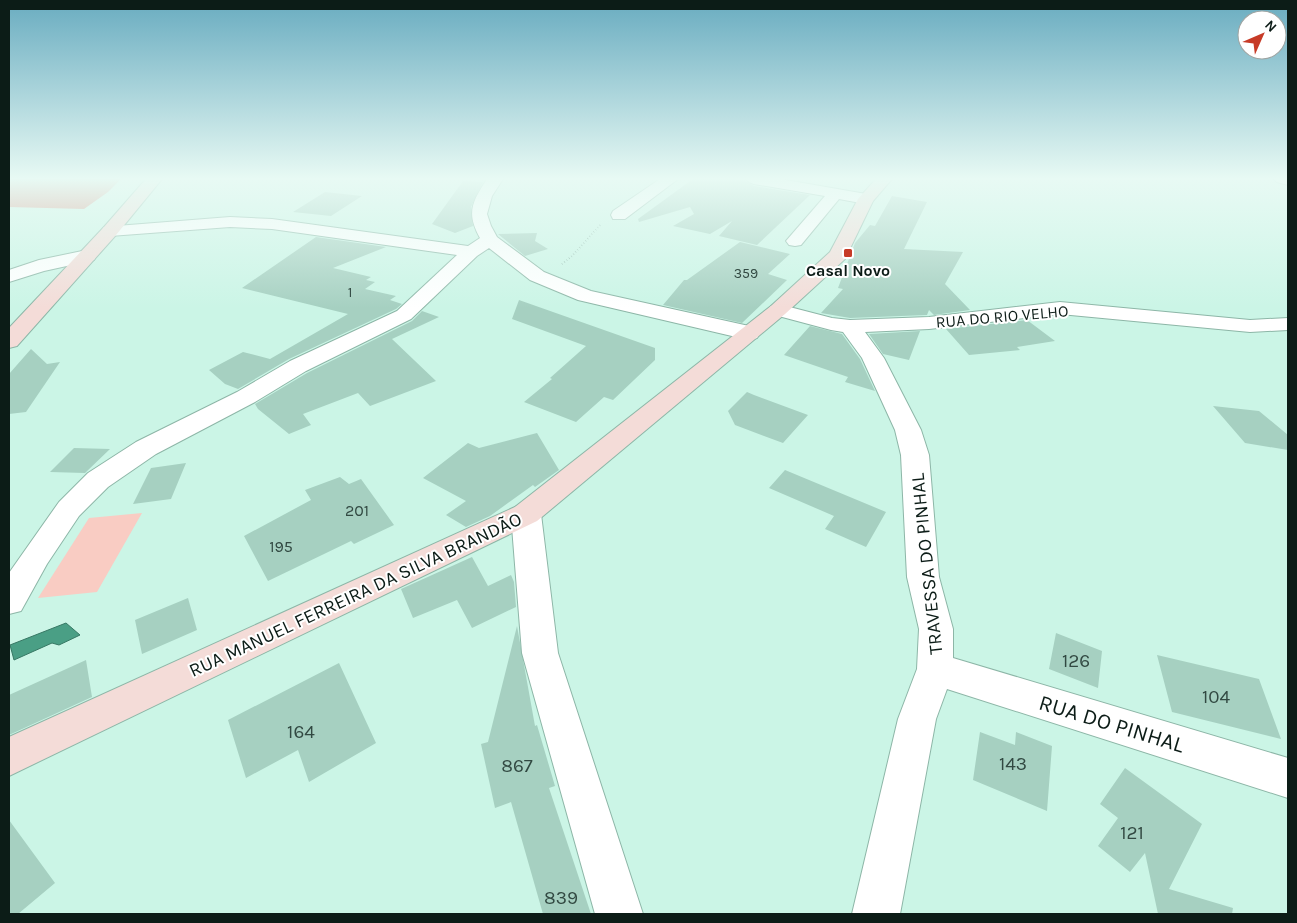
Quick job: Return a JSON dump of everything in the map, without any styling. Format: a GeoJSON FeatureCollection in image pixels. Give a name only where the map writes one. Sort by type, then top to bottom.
{"type":"FeatureCollection","features":[{"type":"Feature","properties":{"kind":"main road"},"geometry":{"type":"LineString","coordinates":[[9,341],[118,222]]}},
{"type":"Feature","properties":{"kind":"main road","name":"RUA MANUEL FERREIRA DA SILVA BRANDÃO"},"geometry":{"type":"LineString","coordinates":[[9,757],[526,514],[778,310],[838,255],[853,222]]}},
{"type":"Feature","properties":{"kind":"street"},"geometry":{"type":"LineString","coordinates":[[110,231],[229,222]]}},
{"type":"Feature","properties":{"kind":"street"},"geometry":{"type":"LineString","coordinates":[[232,222],[272,224],[480,246],[537,276],[584,296],[749,333]]}},
{"type":"Feature","properties":{"kind":"street"},"geometry":{"type":"LineString","coordinates":[[9,601],[36,556],[69,509],[98,480],[146,448],[246,397],[298,366],[404,315],[480,246],[481,222]]}},
{"type":"Feature","properties":{"kind":"street"},"geometry":{"type":"LineString","coordinates":[[795,241],[811,222]]}},
{"type":"Feature","properties":{"kind":"street"},"geometry":{"type":"LineString","coordinates":[[9,276],[39,266],[86,256]]}},
{"type":"Feature","properties":{"kind":"street","name":"RUA DO RIO VELHO"},"geometry":{"type":"LineString","coordinates":[[778,310],[831,324],[850,326],[929,323],[1060,308],[1250,326],[1288,324]]}},
{"type":"Feature","properties":{"kind":"street","name":"TRAVESSA DO PINHAL"},"geometry":{"type":"LineString","coordinates":[[850,326],[873,358],[908,430],[915,455],[923,577],[936,629],[935,669],[918,719],[876,914]]}},
{"type":"Feature","properties":{"kind":"street"},"geometry":{"type":"LineString","coordinates":[[526,514],[540,653],[619,914]]}},
{"type":"Feature","properties":{"kind":"street","name":"RUA DO PINHAL"},"geometry":{"type":"LineString","coordinates":[[935,669],[1288,778]]}},
{"type":"Feature","properties":{"kind":"path"},"geometry":{"type":"LineString","coordinates":[[537,276],[551,271],[572,256],[606,222]]}},
{"type":"Feature","properties":{"kind":"shaded area"},"geometry":{"type":"Polygon","coordinates":[[[142,513],[97,592],[38,598],[89,518],[142,513]]]}},
{"type":"Feature","properties":{"kind":"shaded area"},"geometry":{"type":"Polygon","coordinates":[[[66,623],[80,635],[59,645],[52,643],[14,660],[10,645],[66,623]]]}},
{"type":"Feature","properties":{"kind":"building"},"geometry":{"type":"Polygon","coordinates":[[[433,222],[473,222],[473,226],[455,233],[432,224],[433,222]]]}},
{"type":"Feature","properties":{"kind":"building"},"geometry":{"type":"Polygon","coordinates":[[[680,222],[730,222],[710,234],[673,226],[680,222]]]}},
{"type":"Feature","properties":{"kind":"building"},"geometry":{"type":"Polygon","coordinates":[[[731,222],[781,222],[757,245],[719,236],[731,222]]]}},
{"type":"Feature","properties":{"kind":"building"},"geometry":{"type":"Polygon","coordinates":[[[877,222],[917,222],[904,249],[963,252],[945,284],[970,310],[934,315],[929,310],[927,315],[850,318],[821,313],[843,289],[838,288],[855,243],[870,225],[875,226],[877,222]]]}},
{"type":"Feature","properties":{"kind":"building"},"geometry":{"type":"Polygon","coordinates":[[[537,233],[535,241],[548,249],[525,256],[498,234],[537,233]]]}},
{"type":"Feature","properties":{"kind":"building"},"geometry":{"type":"Polygon","coordinates":[[[316,237],[386,247],[333,268],[371,277],[366,280],[375,282],[365,289],[396,296],[390,300],[402,304],[396,309],[289,359],[238,389],[225,384],[209,370],[243,352],[270,359],[348,314],[242,288],[316,237]]]}},
{"type":"Feature","properties":{"kind":"building"},"geometry":{"type":"Polygon","coordinates":[[[740,242],[790,254],[768,274],[787,280],[742,323],[663,305],[684,280],[687,280],[740,242]]]}},
{"type":"Feature","properties":{"kind":"building"},"geometry":{"type":"Polygon","coordinates":[[[519,300],[655,348],[655,360],[613,400],[604,397],[576,422],[524,402],[552,379],[550,378],[586,346],[512,319],[519,300]]]}},
{"type":"Feature","properties":{"kind":"building"},"geometry":{"type":"Polygon","coordinates":[[[422,311],[439,317],[392,339],[436,381],[370,406],[358,393],[303,414],[311,425],[289,434],[258,409],[255,404],[307,373],[412,321],[422,311]]]}},
{"type":"Feature","properties":{"kind":"building"},"geometry":{"type":"Polygon","coordinates":[[[1027,320],[1055,341],[1017,347],[1020,350],[969,355],[946,329],[1027,320]]]}},
{"type":"Feature","properties":{"kind":"building"},"geometry":{"type":"Polygon","coordinates":[[[810,326],[842,334],[860,359],[875,391],[845,382],[848,377],[784,355],[810,326]]]}},
{"type":"Feature","properties":{"kind":"building"},"geometry":{"type":"Polygon","coordinates":[[[920,331],[909,360],[883,354],[869,334],[920,331]]]}},
{"type":"Feature","properties":{"kind":"building"},"geometry":{"type":"Polygon","coordinates":[[[31,349],[47,364],[60,362],[26,412],[9,414],[9,374],[31,349]]]}},
{"type":"Feature","properties":{"kind":"building"},"geometry":{"type":"Polygon","coordinates":[[[747,392],[808,415],[783,443],[735,425],[728,411],[747,392]]]}},
{"type":"Feature","properties":{"kind":"building"},"geometry":{"type":"Polygon","coordinates":[[[1213,406],[1259,411],[1288,435],[1288,450],[1245,443],[1213,406]]]}},
{"type":"Feature","properties":{"kind":"building"},"geometry":{"type":"Polygon","coordinates":[[[537,433],[559,470],[535,487],[533,485],[490,516],[466,527],[446,515],[466,501],[423,478],[468,443],[479,448],[537,433]]]}},
{"type":"Feature","properties":{"kind":"building"},"geometry":{"type":"Polygon","coordinates":[[[74,448],[110,449],[85,473],[50,472],[74,448]]]}},
{"type":"Feature","properties":{"kind":"building"},"geometry":{"type":"Polygon","coordinates":[[[186,463],[171,499],[133,504],[151,468],[186,463]]]}},
{"type":"Feature","properties":{"kind":"building"},"geometry":{"type":"Polygon","coordinates":[[[785,470],[886,512],[866,547],[825,529],[834,516],[769,488],[785,470]]]}},
{"type":"Feature","properties":{"kind":"building"},"geometry":{"type":"Polygon","coordinates":[[[340,477],[349,484],[361,479],[394,525],[354,544],[351,541],[268,581],[244,536],[311,500],[305,490],[340,477]]]}},
{"type":"Feature","properties":{"kind":"building"},"geometry":{"type":"Polygon","coordinates":[[[472,557],[488,586],[511,575],[514,582],[516,607],[472,628],[457,600],[413,618],[401,589],[472,557]]]}},
{"type":"Feature","properties":{"kind":"building"},"geometry":{"type":"Polygon","coordinates":[[[188,598],[197,630],[142,654],[135,620],[188,598]]]}},
{"type":"Feature","properties":{"kind":"building"},"geometry":{"type":"Polygon","coordinates":[[[517,626],[535,726],[537,725],[555,786],[549,788],[591,914],[543,914],[511,802],[495,808],[481,744],[488,742],[517,626]]]}},
{"type":"Feature","properties":{"kind":"building"},"geometry":{"type":"Polygon","coordinates":[[[1056,633],[1102,651],[1098,688],[1049,669],[1056,633]]]}},
{"type":"Feature","properties":{"kind":"building"},"geometry":{"type":"Polygon","coordinates":[[[1157,655],[1259,679],[1281,739],[1172,712],[1157,655]]]}},
{"type":"Feature","properties":{"kind":"building"},"geometry":{"type":"Polygon","coordinates":[[[86,660],[92,697],[9,735],[9,695],[86,660]]]}},
{"type":"Feature","properties":{"kind":"building"},"geometry":{"type":"Polygon","coordinates":[[[339,663],[376,743],[309,782],[298,750],[246,778],[228,720],[339,663]]]}},
{"type":"Feature","properties":{"kind":"building"},"geometry":{"type":"Polygon","coordinates":[[[980,732],[1015,745],[1016,732],[1052,746],[1047,811],[973,780],[980,732]]]}},
{"type":"Feature","properties":{"kind":"building"},"geometry":{"type":"Polygon","coordinates":[[[1125,768],[1202,824],[1169,889],[1233,908],[1232,914],[1158,914],[1145,853],[1130,872],[1098,846],[1118,818],[1100,804],[1125,768]]]}},
{"type":"Feature","properties":{"kind":"building"},"geometry":{"type":"Polygon","coordinates":[[[9,820],[55,883],[18,914],[9,914],[9,820]]]}},
{"type":"Feature","properties":{"kind":"place","name":"Casal Novo"},"geometry":{"type":"Point","coordinates":[848,253]}}]}
